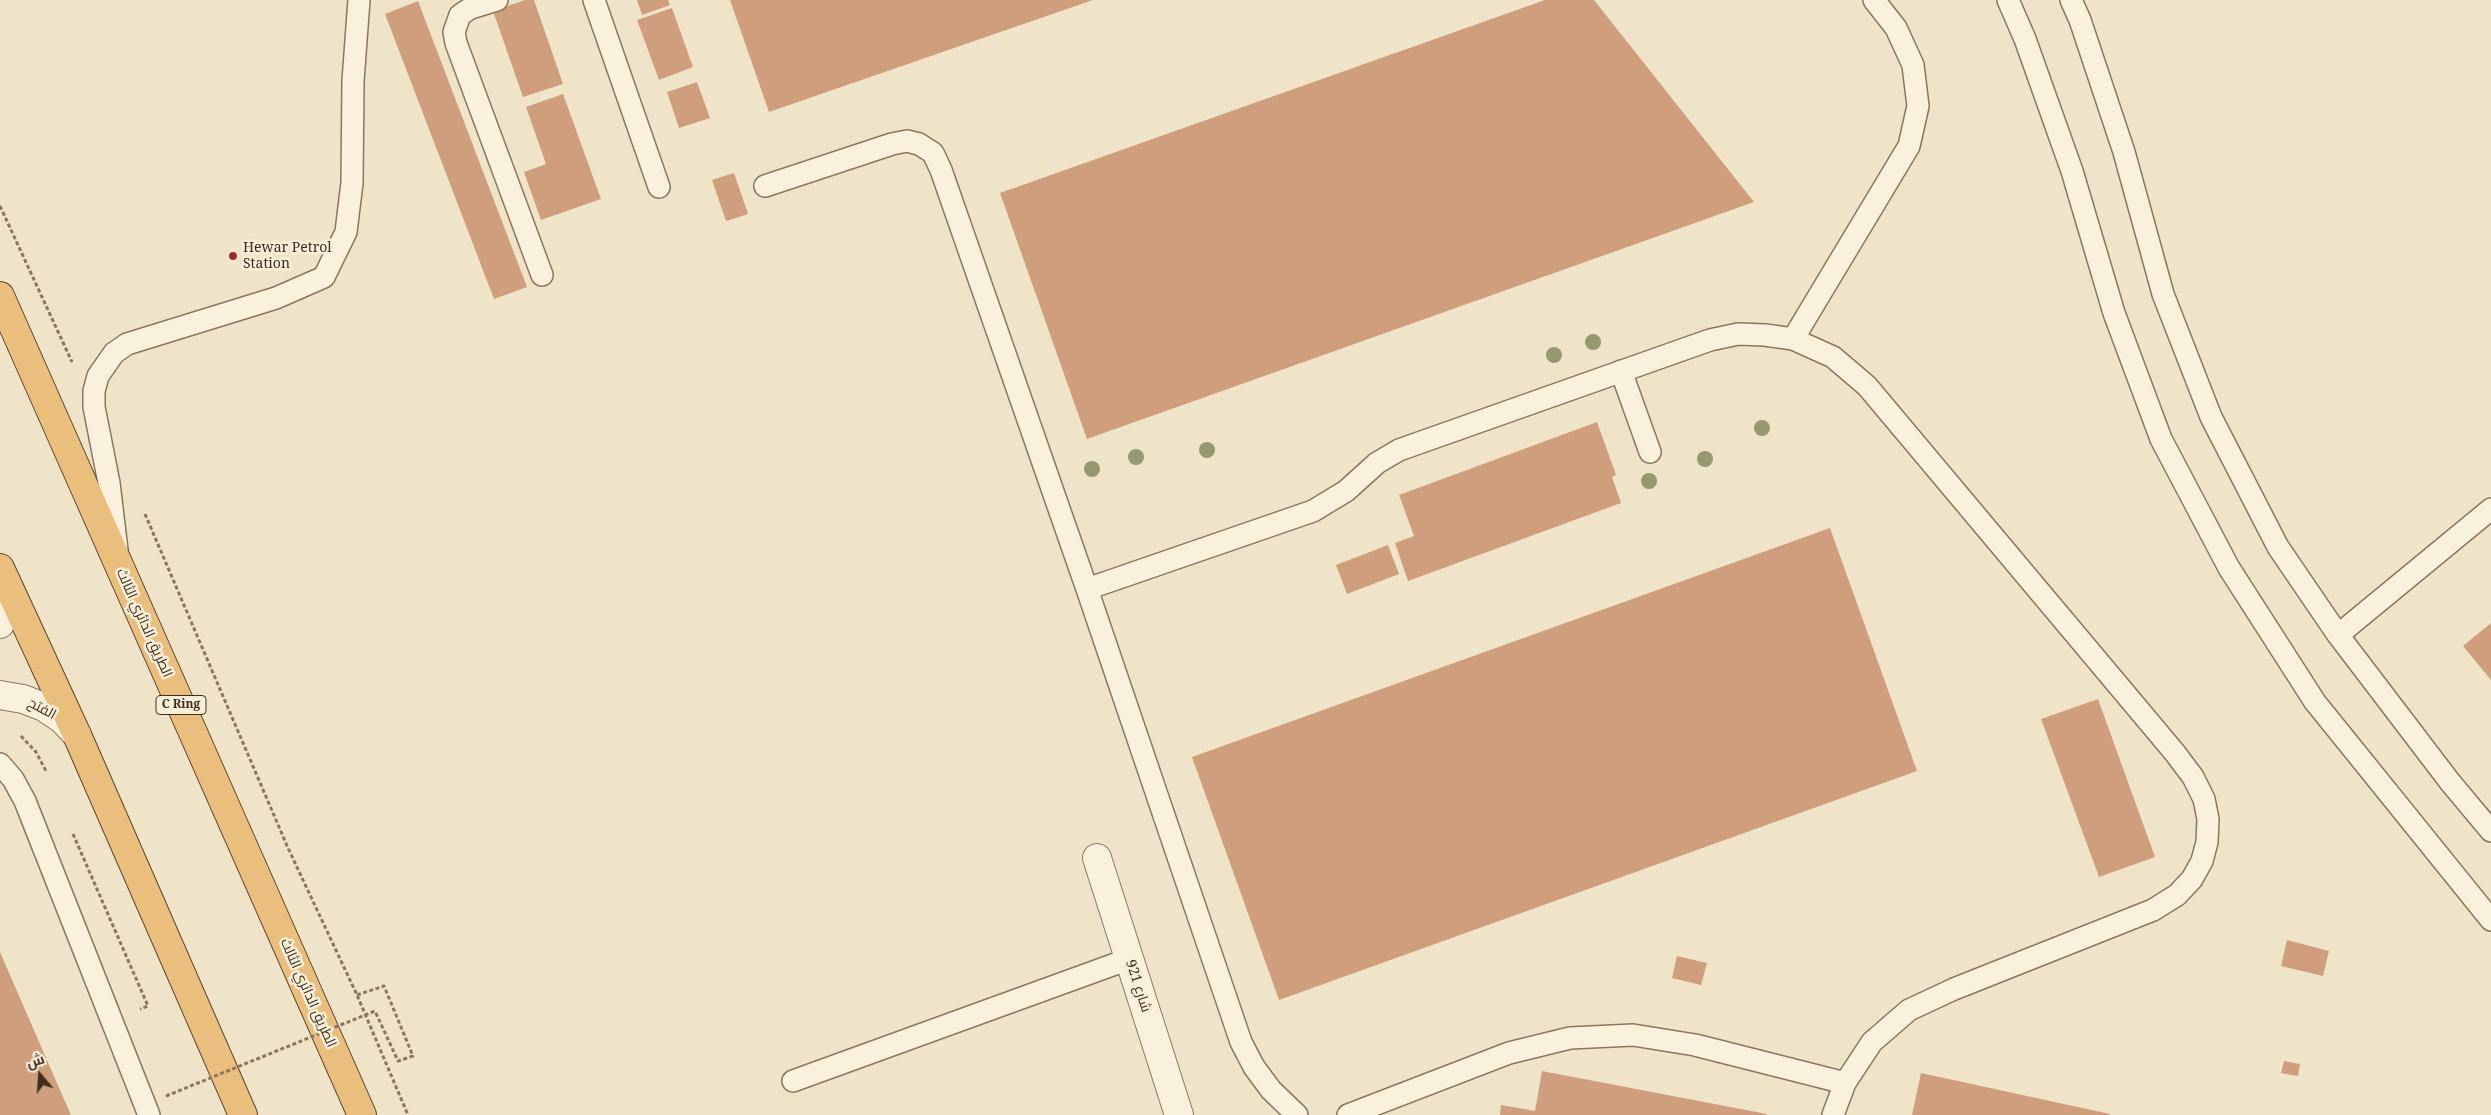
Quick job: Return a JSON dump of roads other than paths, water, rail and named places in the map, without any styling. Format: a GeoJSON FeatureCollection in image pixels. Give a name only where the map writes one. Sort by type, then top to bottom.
{"type":"FeatureCollection","features":[{"type":"Feature","properties":{"kind":"highway","name":"الطريق الدائري الثالث"},"geometry":{"type":"LineString","coordinates":[[0,296],[362,1115]]}},
{"type":"Feature","properties":{"kind":"highway"},"geometry":{"type":"LineString","coordinates":[[3,575],[77,735],[243,1115]]}},
{"type":"Feature","properties":{"kind":"street"},"geometry":{"type":"LineString","coordinates":[[0,624],[4,608],[3,575]]}},
{"type":"Feature","properties":{"kind":"street","name":"الفتح"},"geometry":{"type":"LineString","coordinates":[[0,695],[23,699],[44,707],[62,719],[77,735]]}},
{"type":"Feature","properties":{"kind":"street","name":"شارع 921"},"geometry":{"type":"LineString","coordinates":[[1097,858],[1179,1115]]}},
{"type":"Feature","properties":{"kind":"lane"},"geometry":{"type":"LineString","coordinates":[[118,562],[109,483],[94,407],[94,391],[98,376],[114,353],[127,344],[276,298],[324,277],[346,232],[352,183],[353,81],[358,0]]}},
{"type":"Feature","properties":{"kind":"lane"},"geometry":{"type":"LineString","coordinates":[[497,0],[470,8],[460,15],[456,23],[455,37],[542,275]]}},
{"type":"Feature","properties":{"kind":"lane"},"geometry":{"type":"LineString","coordinates":[[594,0],[659,188]]}},
{"type":"Feature","properties":{"kind":"lane"},"geometry":{"type":"LineString","coordinates":[[1793,339],[1909,146],[1918,106],[1913,65],[1896,28],[1874,0]]}},
{"type":"Feature","properties":{"kind":"lane"},"geometry":{"type":"LineString","coordinates":[[2008,0],[2025,39],[2072,171],[2114,313],[2165,448],[2229,568],[2315,702],[2491,920]]}},
{"type":"Feature","properties":{"kind":"lane"},"geometry":{"type":"LineString","coordinates":[[2071,0],[2080,20],[2124,152],[2162,294],[2211,417],[2278,547],[2338,634],[2450,782],[2491,831]]}},
{"type":"Feature","properties":{"kind":"lane"},"geometry":{"type":"LineString","coordinates":[[766,186],[892,144],[907,141],[919,144],[933,153],[941,170],[1087,590],[1240,1042],[1254,1067],[1271,1090],[1297,1115]]}},
{"type":"Feature","properties":{"kind":"lane"},"geometry":{"type":"LineString","coordinates":[[1087,590],[1313,511],[1346,491],[1377,462],[1399,450],[1719,338],[1738,334],[1793,339],[1833,357],[1867,386],[2175,753],[2193,777],[2204,799],[2208,819],[2208,842],[2202,861],[2192,879],[2177,895],[2153,910],[1954,989],[1909,1010],[1872,1042],[1845,1083],[1833,1115]]}},
{"type":"Feature","properties":{"kind":"lane"},"geometry":{"type":"LineString","coordinates":[[1621,371],[1650,452]]}},
{"type":"Feature","properties":{"kind":"lane"},"geometry":{"type":"LineString","coordinates":[[2338,634],[2491,509]]}},
{"type":"Feature","properties":{"kind":"lane"},"geometry":{"type":"LineString","coordinates":[[0,764],[13,779],[25,801],[149,1115]]}},
{"type":"Feature","properties":{"kind":"lane"},"geometry":{"type":"LineString","coordinates":[[793,1081],[1129,959]]}},
{"type":"Feature","properties":{"kind":"lane"},"geometry":{"type":"LineString","coordinates":[[1348,1115],[1509,1053],[1570,1038],[1633,1035],[1695,1045],[1845,1083]]}},
{"type":"Feature","properties":{"kind":"place","name":"Hewar Petrol Station"},"geometry":{"type":"Point","coordinates":[233,256]}}]}
